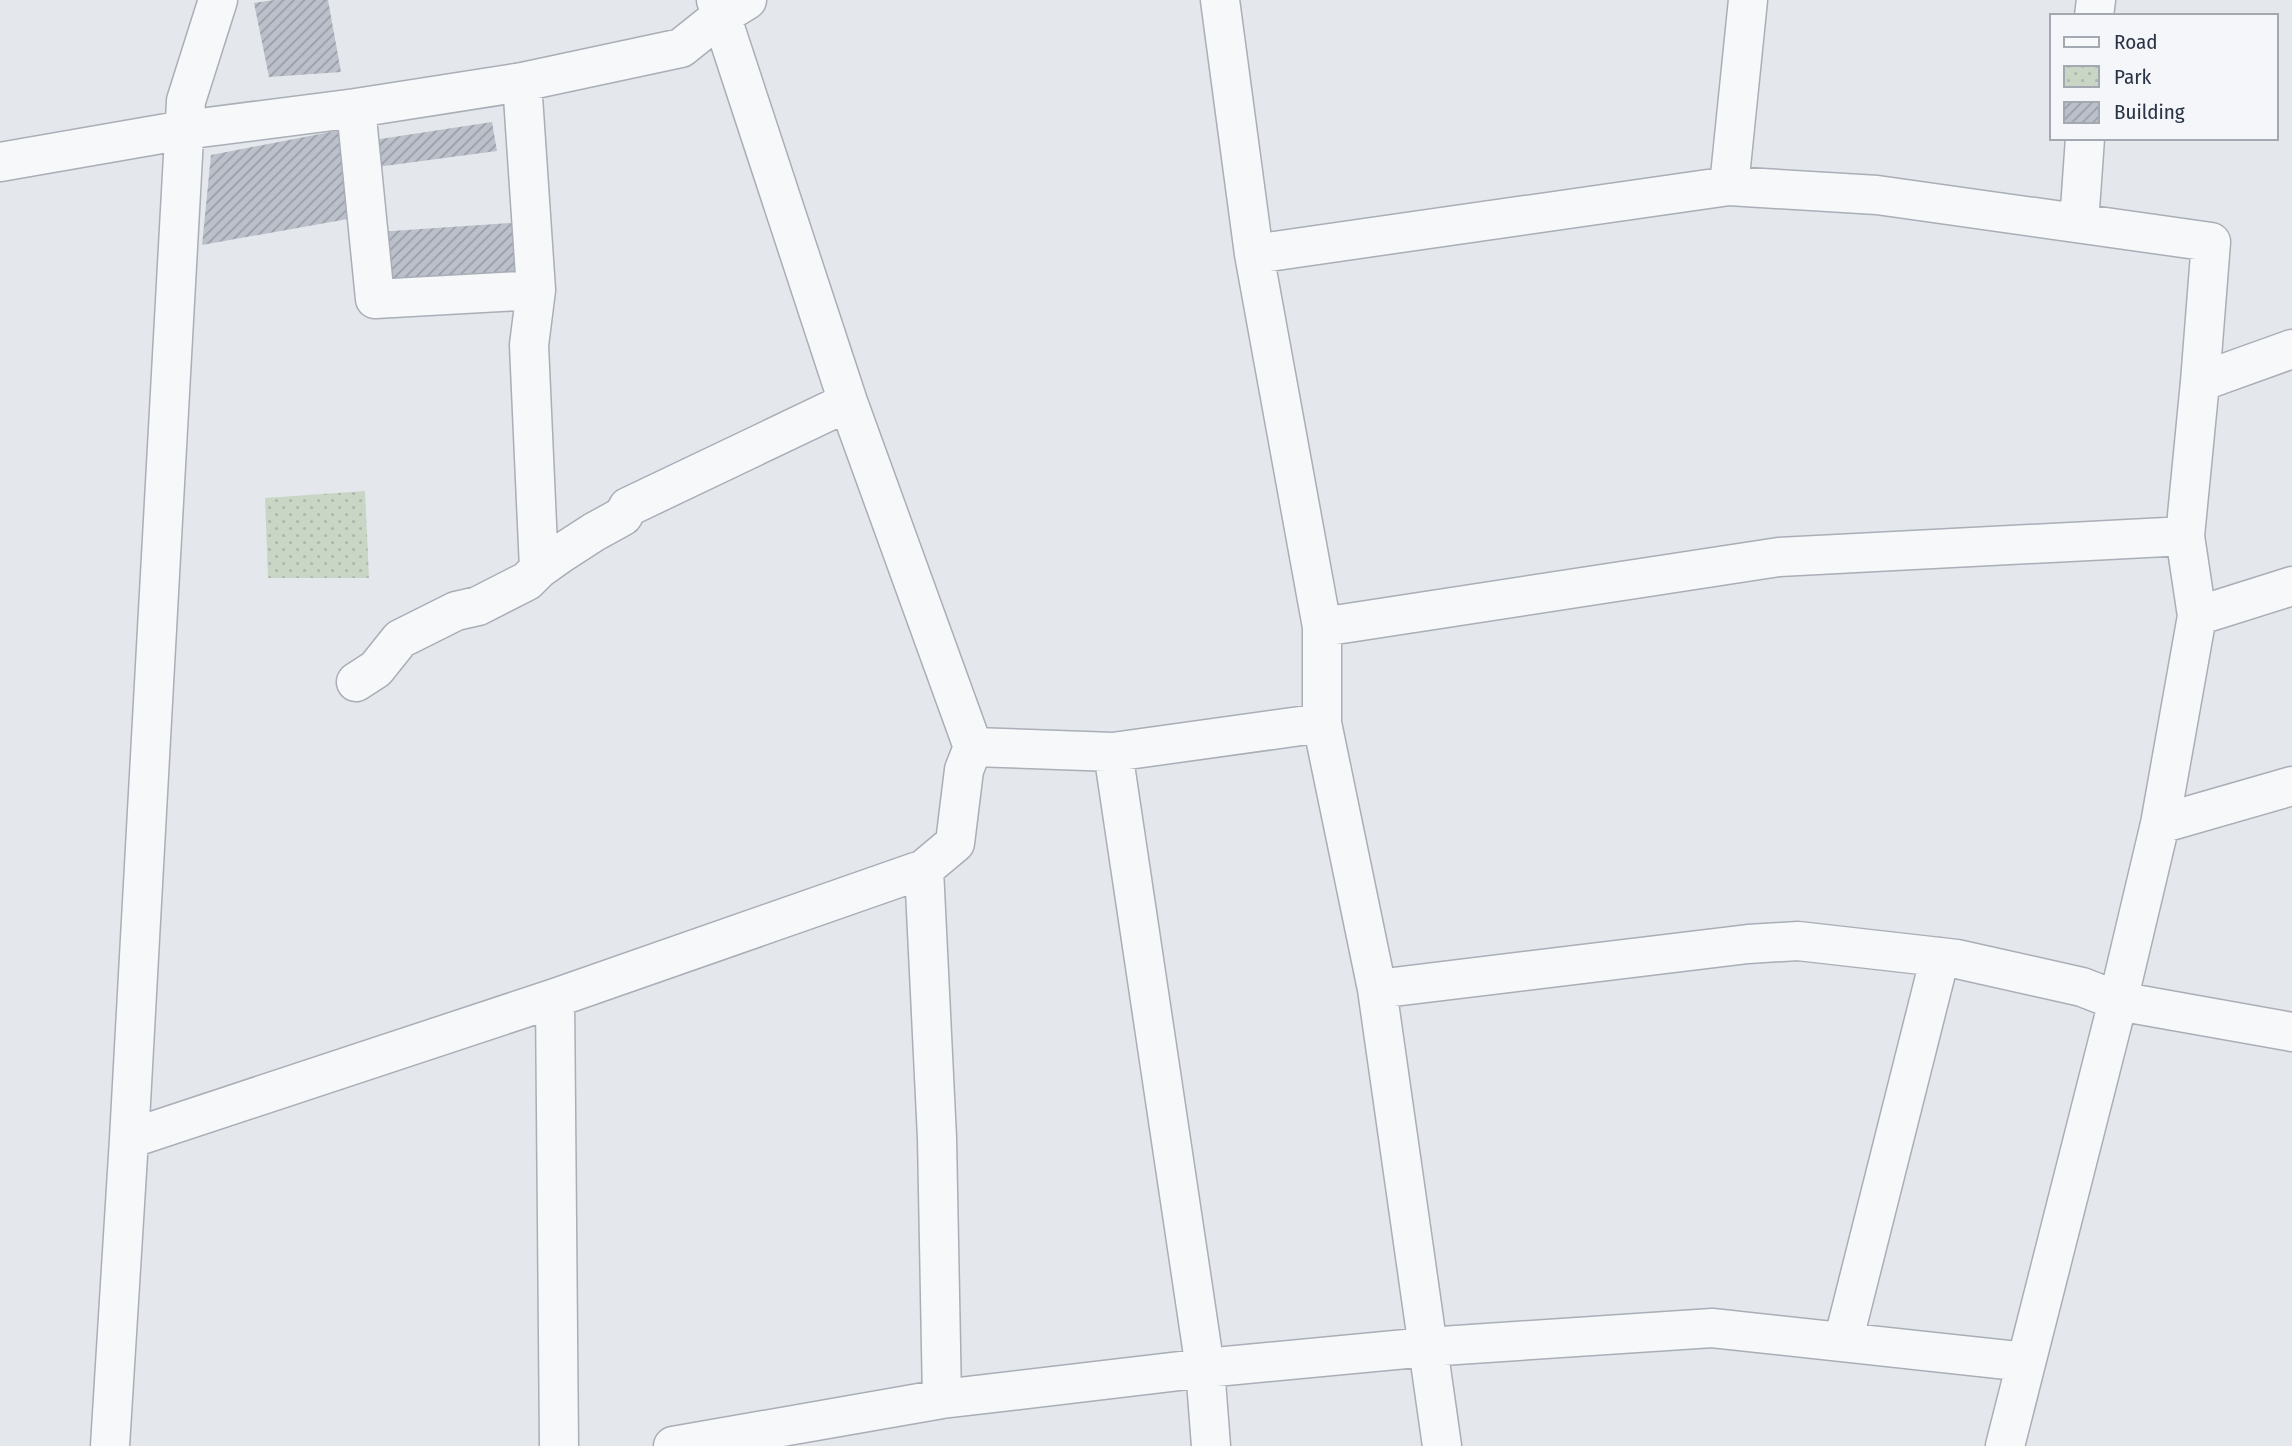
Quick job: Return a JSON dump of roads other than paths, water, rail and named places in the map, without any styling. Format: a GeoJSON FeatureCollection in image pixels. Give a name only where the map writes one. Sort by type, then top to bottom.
{"type":"FeatureCollection","features":[{"type":"Feature","properties":{"kind":"street"},"geometry":{"type":"LineString","coordinates":[[110,1446],[186,101],[218,0]]}},
{"type":"Feature","properties":{"kind":"street"},"geometry":{"type":"LineString","coordinates":[[1220,0],[1254,254],[1322,627],[1322,723],[1377,989],[1442,1446]]}},
{"type":"Feature","properties":{"kind":"street"},"geometry":{"type":"LineString","coordinates":[[1729,186],[1748,0]]}},
{"type":"Feature","properties":{"kind":"street"},"geometry":{"type":"LineString","coordinates":[[0,162],[184,130],[356,108],[522,82],[681,48],[728,5],[848,402],[973,747],[964,770],[955,843],[924,869],[555,998],[129,1139]]}},
{"type":"Feature","properties":{"kind":"street"},"geometry":{"type":"LineString","coordinates":[[522,82],[536,290],[530,345],[539,569]]}},
{"type":"Feature","properties":{"kind":"street"},"geometry":{"type":"LineString","coordinates":[[356,108],[375,299],[536,290]]}},
{"type":"Feature","properties":{"kind":"street"},"geometry":{"type":"LineString","coordinates":[[2079,223],[2085,140]]}},
{"type":"Feature","properties":{"kind":"street"},"geometry":{"type":"LineString","coordinates":[[1254,254],[1729,186],[1877,195],[2211,242],[2185,536],[2197,616],[2160,824],[2005,1446]]}},
{"type":"Feature","properties":{"kind":"street"},"geometry":{"type":"LineString","coordinates":[[2200,382],[2292,349]]}},
{"type":"Feature","properties":{"kind":"street"},"geometry":{"type":"LineString","coordinates":[[356,682],[376,669],[400,639],[456,611],[478,606],[527,581],[539,569],[623,516],[628,507],[848,402]]}},
{"type":"Feature","properties":{"kind":"street"},"geometry":{"type":"LineString","coordinates":[[1322,627],[1779,556],[2185,536]]}},
{"type":"Feature","properties":{"kind":"street"},"geometry":{"type":"LineString","coordinates":[[2197,616],[2292,586]]}},
{"type":"Feature","properties":{"kind":"street"},"geometry":{"type":"LineString","coordinates":[[973,747],[1114,752],[1322,723]]}},
{"type":"Feature","properties":{"kind":"street"},"geometry":{"type":"LineString","coordinates":[[1114,752],[1205,1368],[1210,1446]]}},
{"type":"Feature","properties":{"kind":"street"},"geometry":{"type":"LineString","coordinates":[[2160,824],[2292,786]]}},
{"type":"Feature","properties":{"kind":"street"},"geometry":{"type":"LineString","coordinates":[[924,869],[937,1138],[942,1399]]}},
{"type":"Feature","properties":{"kind":"street"},"geometry":{"type":"LineString","coordinates":[[1377,989],[1748,944],[1798,941],[1940,957],[2082,987],[2118,1001],[2292,1032]]}},
{"type":"Feature","properties":{"kind":"street"},"geometry":{"type":"LineString","coordinates":[[1843,1342],[1940,957]]}},
{"type":"Feature","properties":{"kind":"street"},"geometry":{"type":"LineString","coordinates":[[555,998],[559,1446]]}},
{"type":"Feature","properties":{"kind":"street"},"geometry":{"type":"LineString","coordinates":[[674,1446],[942,1399],[1205,1368],[1427,1347],[1713,1328],[2026,1362]]}}]}
